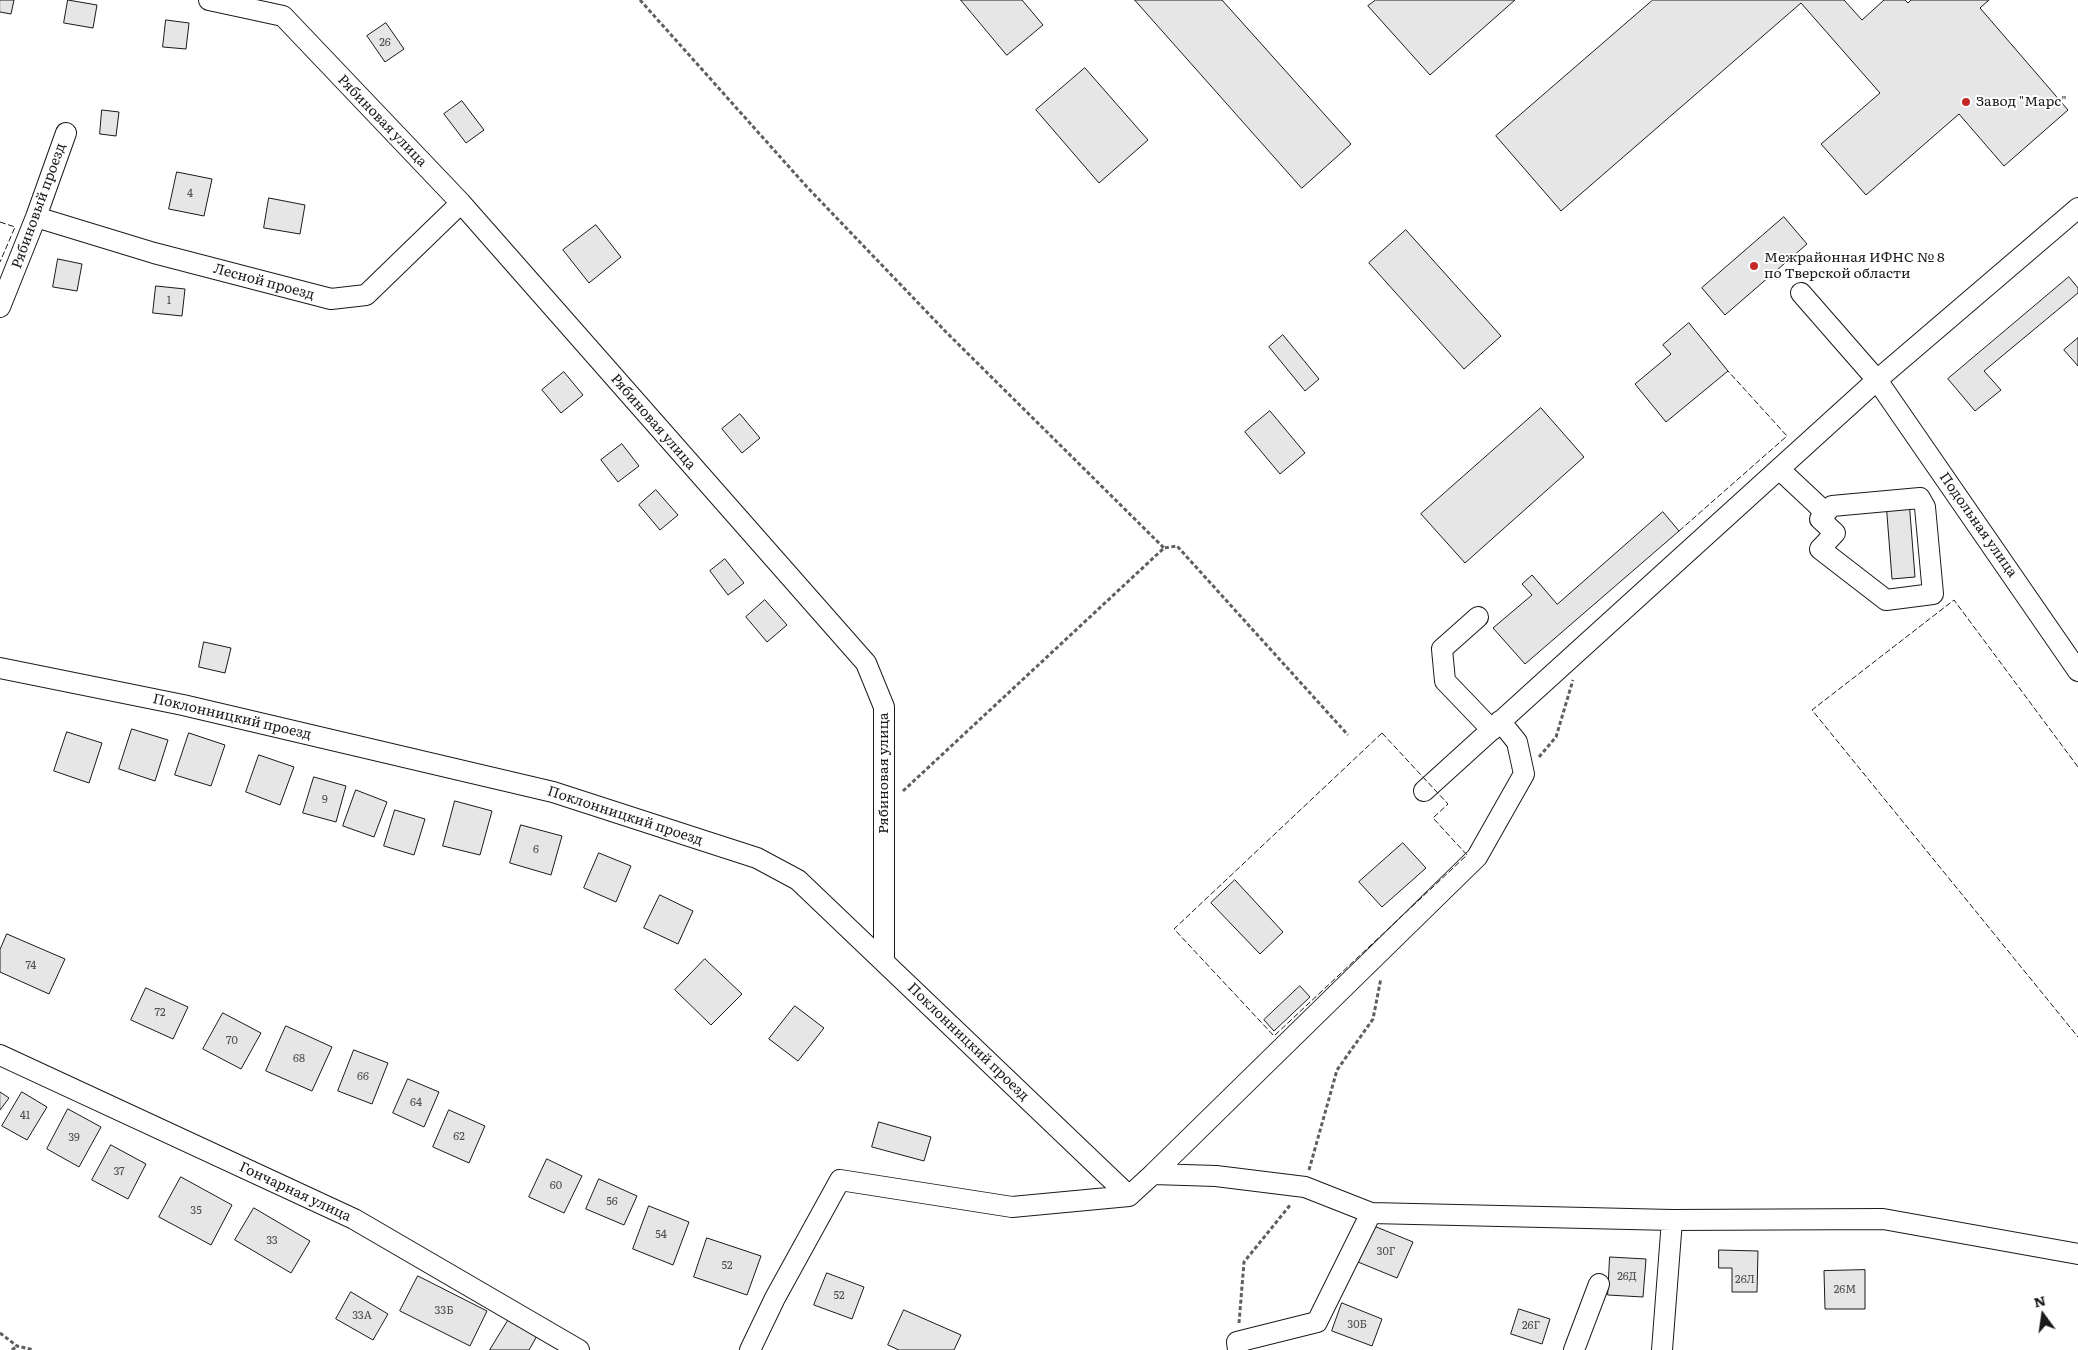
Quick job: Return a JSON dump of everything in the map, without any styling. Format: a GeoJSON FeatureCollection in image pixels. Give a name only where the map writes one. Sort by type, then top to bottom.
{"type":"FeatureCollection","features":[{"type":"Feature","properties":{"kind":"street","name":"Рябиновая улица"},"geometry":{"type":"LineString","coordinates":[[210,0],[283,16],[461,203],[866,663],[884,707],[884,962]]}},
{"type":"Feature","properties":{"kind":"street","name":"Рябиновый проезд"},"geometry":{"type":"LineString","coordinates":[[0,307],[36,217],[66,132]]}},
{"type":"Feature","properties":{"kind":"street","name":"Лесной проезд"},"geometry":{"type":"LineString","coordinates":[[36,217],[154,253],[331,300],[366,296],[461,203]]}},
{"type":"Feature","properties":{"kind":"street"},"geometry":{"type":"LineString","coordinates":[[1424,792],[1877,380],[2078,208]]}},
{"type":"Feature","properties":{"kind":"street","name":"Подольная улица"},"geometry":{"type":"LineString","coordinates":[[1801,293],[1877,380],[2078,671]]}},
{"type":"Feature","properties":{"kind":"street"},"geometry":{"type":"LineString","coordinates":[[1779,468],[1826,513]]}},
{"type":"Feature","properties":{"kind":"street"},"geometry":{"type":"LineString","coordinates":[[1925,507],[1953,490]]}},
{"type":"Feature","properties":{"kind":"street"},"geometry":{"type":"LineString","coordinates":[[1920,498],[1925,507],[1933,594],[1886,600],[1820,549],[1835,533],[1820,519],[1832,506],[1920,498]]}},
{"type":"Feature","properties":{"kind":"street"},"geometry":{"type":"LineString","coordinates":[[750,1350],[775,1298],[840,1180],[1012,1206],[1128,1196],[1154,1174],[1477,857],[1524,774],[1517,742],[1496,726],[1446,681],[1442,649],[1478,617]]}},
{"type":"Feature","properties":{"kind":"street","name":"Поклонницкий проезд"},"geometry":{"type":"LineString","coordinates":[[0,668],[183,705],[553,792],[757,858],[798,880],[1128,1196]]}},
{"type":"Feature","properties":{"kind":"street","name":"Гончарная улица"},"geometry":{"type":"LineString","coordinates":[[0,1055],[354,1219],[579,1350]]}},
{"type":"Feature","properties":{"kind":"street"},"geometry":{"type":"LineString","coordinates":[[1154,1174],[1216,1176],[1305,1186],[1371,1213],[1672,1220],[1884,1219],[2078,1254]]}},
{"type":"Feature","properties":{"kind":"street"},"geometry":{"type":"LineString","coordinates":[[1238,1346],[1318,1322],[1371,1213]]}},
{"type":"Feature","properties":{"kind":"street"},"geometry":{"type":"LineString","coordinates":[[1662,1350],[1672,1220]]}},
{"type":"Feature","properties":{"kind":"street"},"geometry":{"type":"LineString","coordinates":[[1574,1350],[1599,1284]]}},
{"type":"Feature","properties":{"kind":"path"},"geometry":{"type":"LineString","coordinates":[[640,0],[807,187],[912,298],[1164,548]]}},
{"type":"Feature","properties":{"kind":"path"},"geometry":{"type":"LineString","coordinates":[[884,808],[1164,548],[1177,546],[1348,735]]}},
{"type":"Feature","properties":{"kind":"path"},"geometry":{"type":"LineString","coordinates":[[1524,774],[1556,737],[1583,646]]}},
{"type":"Feature","properties":{"kind":"path"},"geometry":{"type":"LineString","coordinates":[[1238,1346],[1244,1262],[1305,1186],[1337,1070],[1373,1019],[1386,948]]}},
{"type":"Feature","properties":{"kind":"path"},"geometry":{"type":"LineString","coordinates":[[0,1333],[17,1346],[34,1350]]}},
{"type":"Feature","properties":{"kind":"path"},"geometry":{"type":"LineString","coordinates":[[12,1350],[17,1346]]}},
{"type":"Feature","properties":{"kind":"building"},"geometry":{"type":"Polygon","coordinates":[[[0,0],[14,0],[11,14],[0,12],[0,0]]]}},
{"type":"Feature","properties":{"kind":"building"},"geometry":{"type":"Polygon","coordinates":[[[68,0],[97,5],[93,28],[64,23],[68,0]]]}},
{"type":"Feature","properties":{"kind":"building"},"geometry":{"type":"Polygon","coordinates":[[[961,0],[1022,0],[1043,25],[1007,55],[961,0]]]}},
{"type":"Feature","properties":{"kind":"building"},"geometry":{"type":"Polygon","coordinates":[[[1135,0],[1222,0],[1351,144],[1302,188],[1135,0]]]}},
{"type":"Feature","properties":{"kind":"building"},"geometry":{"type":"Polygon","coordinates":[[[1376,0],[1515,0],[1430,75],[1368,6],[1376,0]]]}},
{"type":"Feature","properties":{"kind":"building","name":"Завод \"Марс\""},"geometry":{"type":"Polygon","coordinates":[[[1653,0],[1844,0],[1862,20],[1884,0],[1905,0],[1908,3],[1911,0],[1989,0],[1980,8],[2068,110],[2004,166],[1959,114],[1866,195],[1821,144],[1880,93],[1801,3],[1561,211],[1496,136],[1653,0]]]}},
{"type":"Feature","properties":{"kind":"building"},"geometry":{"type":"Polygon","coordinates":[[[166,20],[189,23],[186,49],[163,47],[166,20]]]}},
{"type":"Feature","properties":{"kind":"building"},"geometry":{"type":"Polygon","coordinates":[[[386,23],[404,49],[385,62],[367,36],[386,23]]]}},
{"type":"Feature","properties":{"kind":"building"},"geometry":{"type":"Polygon","coordinates":[[[1085,68],[1148,140],[1099,183],[1036,110],[1085,68]]]}},
{"type":"Feature","properties":{"kind":"building"},"geometry":{"type":"Polygon","coordinates":[[[462,101],[484,130],[466,143],[444,114],[462,101]]]}},
{"type":"Feature","properties":{"kind":"building"},"geometry":{"type":"Polygon","coordinates":[[[102,110],[119,112],[116,136],[100,134],[102,110]]]}},
{"type":"Feature","properties":{"kind":"building"},"geometry":{"type":"Polygon","coordinates":[[[177,172],[212,179],[204,216],[169,209],[177,172]]]}},
{"type":"Feature","properties":{"kind":"building"},"geometry":{"type":"Polygon","coordinates":[[[269,198],[305,205],[300,234],[264,228],[269,198]]]}},
{"type":"Feature","properties":{"kind":"building","name":"Межрайонная ИФНС № 8 по Тверской области"},"geometry":{"type":"Polygon","coordinates":[[[1784,217],[1807,244],[1725,315],[1702,288],[1784,217]]]}},
{"type":"Feature","properties":{"kind":"building"},"geometry":{"type":"Polygon","coordinates":[[[596,225],[621,257],[589,283],[563,250],[596,225]]]}},
{"type":"Feature","properties":{"kind":"building"},"geometry":{"type":"Polygon","coordinates":[[[1406,230],[1501,336],[1464,369],[1369,263],[1406,230]]]}},
{"type":"Feature","properties":{"kind":"building"},"geometry":{"type":"Polygon","coordinates":[[[58,259],[82,264],[77,291],[53,287],[58,259]]]}},
{"type":"Feature","properties":{"kind":"building"},"geometry":{"type":"Polygon","coordinates":[[[2069,277],[2078,288],[2078,293],[1984,371],[2001,390],[1975,411],[1948,379],[2069,277]]]}},
{"type":"Feature","properties":{"kind":"building"},"geometry":{"type":"Polygon","coordinates":[[[156,286],[185,289],[182,316],[153,313],[156,286]]]}},
{"type":"Feature","properties":{"kind":"building"},"geometry":{"type":"Polygon","coordinates":[[[1689,323],[1728,371],[1666,422],[1635,384],[1671,354],[1663,345],[1689,323]]]}},
{"type":"Feature","properties":{"kind":"building"},"geometry":{"type":"Polygon","coordinates":[[[1283,335],[1319,379],[1305,391],[1269,347],[1283,335]]]}},
{"type":"Feature","properties":{"kind":"building"},"geometry":{"type":"Polygon","coordinates":[[[2078,338],[2078,366],[2064,350],[2078,338]]]}},
{"type":"Feature","properties":{"kind":"building"},"geometry":{"type":"Polygon","coordinates":[[[564,372],[583,395],[561,413],[542,390],[564,372]]]}},
{"type":"Feature","properties":{"kind":"building"},"geometry":{"type":"Polygon","coordinates":[[[1541,408],[1584,457],[1465,563],[1421,514],[1541,408]]]}},
{"type":"Feature","properties":{"kind":"building"},"geometry":{"type":"Polygon","coordinates":[[[1270,411],[1305,453],[1280,474],[1245,432],[1270,411]]]}},
{"type":"Feature","properties":{"kind":"building"},"geometry":{"type":"Polygon","coordinates":[[[740,414],[760,438],[742,453],[722,429],[740,414]]]}},
{"type":"Feature","properties":{"kind":"building"},"geometry":{"type":"Polygon","coordinates":[[[622,444],[639,466],[618,482],[601,460],[622,444]]]}},
{"type":"Feature","properties":{"kind":"building"},"geometry":{"type":"Polygon","coordinates":[[[656,490],[678,515],[660,530],[639,505],[656,490]]]}},
{"type":"Feature","properties":{"kind":"building"},"geometry":{"type":"Polygon","coordinates":[[[1909,500],[1915,577],[1892,579],[1886,502],[1909,500]]]}},
{"type":"Feature","properties":{"kind":"building"},"geometry":{"type":"Polygon","coordinates":[[[1663,512],[1679,531],[1525,664],[1493,628],[1532,595],[1522,584],[1532,575],[1557,604],[1663,512]]]}},
{"type":"Feature","properties":{"kind":"building"},"geometry":{"type":"Polygon","coordinates":[[[725,559],[744,583],[728,595],[710,571],[725,559]]]}},
{"type":"Feature","properties":{"kind":"building"},"geometry":{"type":"Polygon","coordinates":[[[765,600],[787,625],[767,642],[746,617],[765,600]]]}},
{"type":"Feature","properties":{"kind":"building"},"geometry":{"type":"Polygon","coordinates":[[[204,642],[231,648],[225,673],[199,667],[204,642]]]}},
{"type":"Feature","properties":{"kind":"building"},"geometry":{"type":"Polygon","coordinates":[[[132,729],[168,740],[155,781],[119,769],[132,729]]]}},
{"type":"Feature","properties":{"kind":"building"},"geometry":{"type":"Polygon","coordinates":[[[67,732],[102,743],[89,783],[54,771],[67,732]]]}},
{"type":"Feature","properties":{"kind":"building"},"geometry":{"type":"Polygon","coordinates":[[[189,733],[225,745],[211,786],[175,775],[189,733]]]}},
{"type":"Feature","properties":{"kind":"building"},"geometry":{"type":"Polygon","coordinates":[[[259,755],[294,767],[280,805],[246,792],[259,755]]]}},
{"type":"Feature","properties":{"kind":"building"},"geometry":{"type":"Polygon","coordinates":[[[314,777],[346,786],[336,822],[303,813],[314,777]]]}},
{"type":"Feature","properties":{"kind":"building"},"geometry":{"type":"Polygon","coordinates":[[[356,790],[387,802],[374,837],[343,826],[356,790]]]}},
{"type":"Feature","properties":{"kind":"building"},"geometry":{"type":"Polygon","coordinates":[[[455,801],[492,811],[480,855],[443,846],[455,801]]]}},
{"type":"Feature","properties":{"kind":"building"},"geometry":{"type":"Polygon","coordinates":[[[395,810],[425,819],[414,855],[384,846],[395,810]]]}},
{"type":"Feature","properties":{"kind":"building"},"geometry":{"type":"Polygon","coordinates":[[[521,825],[562,836],[551,875],[510,863],[521,825]]]}},
{"type":"Feature","properties":{"kind":"building"},"geometry":{"type":"Polygon","coordinates":[[[1403,843],[1426,868],[1382,907],[1359,882],[1403,843]]]}},
{"type":"Feature","properties":{"kind":"building"},"geometry":{"type":"Polygon","coordinates":[[[599,853],[631,866],[616,902],[584,888],[599,853]]]}},
{"type":"Feature","properties":{"kind":"building"},"geometry":{"type":"Polygon","coordinates":[[[1235,880],[1283,932],[1260,954],[1211,903],[1235,880]]]}},
{"type":"Feature","properties":{"kind":"building"},"geometry":{"type":"Polygon","coordinates":[[[660,895],[693,911],[678,944],[644,928],[660,895]]]}},
{"type":"Feature","properties":{"kind":"building"},"geometry":{"type":"Polygon","coordinates":[[[7,934],[65,959],[49,994],[0,972],[0,950],[7,934]]]}},
{"type":"Feature","properties":{"kind":"building"},"geometry":{"type":"Polygon","coordinates":[[[705,959],[742,994],[711,1025],[675,990],[705,959]]]}},
{"type":"Feature","properties":{"kind":"building"},"geometry":{"type":"Polygon","coordinates":[[[1300,986],[1310,997],[1274,1031],[1264,1020],[1300,986]]]}},
{"type":"Feature","properties":{"kind":"building"},"geometry":{"type":"Polygon","coordinates":[[[146,988],[188,1007],[173,1039],[131,1020],[146,988]]]}},
{"type":"Feature","properties":{"kind":"building"},"geometry":{"type":"Polygon","coordinates":[[[795,1006],[824,1028],[798,1061],[769,1039],[795,1006]]]}},
{"type":"Feature","properties":{"kind":"building"},"geometry":{"type":"Polygon","coordinates":[[[223,1013],[261,1033],[241,1069],[203,1049],[223,1013]]]}},
{"type":"Feature","properties":{"kind":"building"},"geometry":{"type":"Polygon","coordinates":[[[286,1026],[332,1047],[312,1091],[266,1071],[286,1026]]]}},
{"type":"Feature","properties":{"kind":"building"},"geometry":{"type":"Polygon","coordinates":[[[354,1050],[388,1063],[372,1104],[338,1091],[354,1050]]]}},
{"type":"Feature","properties":{"kind":"building"},"geometry":{"type":"Polygon","coordinates":[[[408,1079],[439,1092],[424,1127],[393,1113],[408,1079]]]}},
{"type":"Feature","properties":{"kind":"building"},"geometry":{"type":"Polygon","coordinates":[[[0,1092],[9,1098],[0,1110],[0,1092]]]}},
{"type":"Feature","properties":{"kind":"building"},"geometry":{"type":"Polygon","coordinates":[[[22,1092],[47,1107],[27,1140],[2,1126],[22,1092]]]}},
{"type":"Feature","properties":{"kind":"building"},"geometry":{"type":"Polygon","coordinates":[[[68,1109],[101,1127],[79,1167],[47,1149],[68,1109]]]}},
{"type":"Feature","properties":{"kind":"building"},"geometry":{"type":"Polygon","coordinates":[[[449,1110],[485,1126],[469,1163],[433,1147],[449,1110]]]}},
{"type":"Feature","properties":{"kind":"building"},"geometry":{"type":"Polygon","coordinates":[[[879,1122],[931,1137],[924,1161],[872,1147],[879,1122]]]}},
{"type":"Feature","properties":{"kind":"building"},"geometry":{"type":"Polygon","coordinates":[[[111,1145],[146,1164],[128,1199],[92,1180],[111,1145]]]}},
{"type":"Feature","properties":{"kind":"building"},"geometry":{"type":"Polygon","coordinates":[[[547,1159],[582,1176],[564,1213],[529,1197],[547,1159]]]}},
{"type":"Feature","properties":{"kind":"building"},"geometry":{"type":"Polygon","coordinates":[[[181,1177],[232,1205],[211,1245],[159,1217],[181,1177]]]}},
{"type":"Feature","properties":{"kind":"building"},"geometry":{"type":"Polygon","coordinates":[[[599,1179],[637,1196],[624,1225],[586,1209],[599,1179]]]}},
{"type":"Feature","properties":{"kind":"building"},"geometry":{"type":"Polygon","coordinates":[[[649,1206],[689,1222],[673,1265],[633,1249],[649,1206]]]}},
{"type":"Feature","properties":{"kind":"building"},"geometry":{"type":"Polygon","coordinates":[[[254,1208],[310,1241],[291,1273],[235,1240],[254,1208]]]}},
{"type":"Feature","properties":{"kind":"building"},"geometry":{"type":"Polygon","coordinates":[[[1374,1226],[1413,1242],[1397,1278],[1358,1262],[1374,1226]]]}},
{"type":"Feature","properties":{"kind":"building"},"geometry":{"type":"Polygon","coordinates":[[[707,1238],[761,1256],[747,1295],[694,1277],[707,1238]]]}},
{"type":"Feature","properties":{"kind":"building"},"geometry":{"type":"Polygon","coordinates":[[[1719,1250],[1758,1251],[1757,1292],[1732,1292],[1732,1268],[1719,1268],[1719,1250]]]}},
{"type":"Feature","properties":{"kind":"building"},"geometry":{"type":"Polygon","coordinates":[[[1610,1257],[1646,1259],[1643,1297],[1608,1295],[1610,1257]]]}},
{"type":"Feature","properties":{"kind":"building"},"geometry":{"type":"Polygon","coordinates":[[[1865,1270],[1865,1309],[1825,1309],[1824,1271],[1865,1270]]]}},
{"type":"Feature","properties":{"kind":"building"},"geometry":{"type":"Polygon","coordinates":[[[827,1273],[864,1287],[852,1319],[814,1305],[827,1273]]]}},
{"type":"Feature","properties":{"kind":"building"},"geometry":{"type":"Polygon","coordinates":[[[418,1276],[487,1311],[470,1346],[400,1311],[418,1276]]]}},
{"type":"Feature","properties":{"kind":"building"},"geometry":{"type":"Polygon","coordinates":[[[351,1292],[388,1314],[373,1340],[336,1319],[351,1292]]]}},
{"type":"Feature","properties":{"kind":"building"},"geometry":{"type":"Polygon","coordinates":[[[1342,1303],[1382,1319],[1372,1346],[1332,1331],[1342,1303]]]}},
{"type":"Feature","properties":{"kind":"building"},"geometry":{"type":"Polygon","coordinates":[[[1519,1309],[1550,1319],[1542,1344],[1511,1334],[1519,1309]]]}},
{"type":"Feature","properties":{"kind":"building"},"geometry":{"type":"Polygon","coordinates":[[[904,1310],[961,1335],[954,1350],[899,1350],[888,1345],[904,1310]]]}},
{"type":"Feature","properties":{"kind":"building"},"geometry":{"type":"Polygon","coordinates":[[[509,1319],[537,1336],[529,1350],[490,1350],[509,1319]]]}},
{"type":"Feature","properties":{"kind":"fence"},"geometry":{"type":"LineString","coordinates":[[0,222],[15,227],[0,262]]}},
{"type":"Feature","properties":{"kind":"fence"},"geometry":{"type":"LineString","coordinates":[[1679,531],[1787,436],[1728,371]]}},
{"type":"Feature","properties":{"kind":"fence"},"geometry":{"type":"LineString","coordinates":[[2078,767],[1954,600],[1812,710],[2078,1037]]}},
{"type":"Feature","properties":{"kind":"fence"},"geometry":{"type":"LineString","coordinates":[[1382,733],[1448,804],[1433,818],[1467,855],[1274,1036],[1174,929],[1382,733]]}},
{"type":"Feature","properties":{"kind":"place","name":"Завод \"Марс\""},"geometry":{"type":"Point","coordinates":[1966,102]}},
{"type":"Feature","properties":{"kind":"place","name":"Межрайонная ИФНС № 8 по Тверской области"},"geometry":{"type":"Point","coordinates":[1754,266]}}]}
